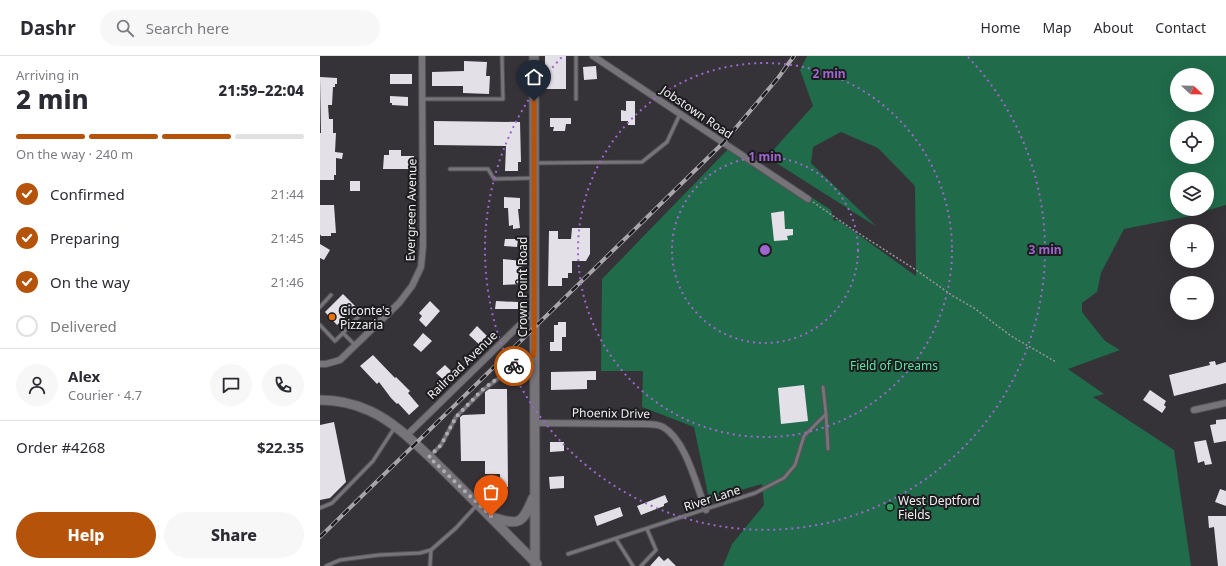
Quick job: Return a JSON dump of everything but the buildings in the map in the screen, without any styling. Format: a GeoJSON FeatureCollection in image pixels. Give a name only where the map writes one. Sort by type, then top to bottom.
{"type":"FeatureCollection","features":[{"type":"Feature","properties":{"kind":"main road","name":"Crown Point Road"},"geometry":{"type":"LineString","coordinates":[[534,56],[534,423],[536,565]]}},
{"type":"Feature","properties":{"kind":"main road"},"geometry":{"type":"LineString","coordinates":[[320,400],[341,401],[371,411],[395,427],[491,516],[536,565]]}},
{"type":"Feature","properties":{"kind":"main road"},"geometry":{"type":"LineString","coordinates":[[491,516],[510,523],[519,521],[525,516],[535,493]]}},
{"type":"Feature","properties":{"kind":"street","name":"Evergreen Avenue"},"geometry":{"type":"LineString","coordinates":[[320,364],[340,360],[399,303],[412,286],[421,267],[423,246],[422,56]]}},
{"type":"Feature","properties":{"kind":"street","name":"Jobstown Road"},"geometry":{"type":"LineString","coordinates":[[595,56],[808,199]]}},
{"type":"Feature","properties":{"kind":"street","name":"Railroad Avenue"},"geometry":{"type":"LineString","coordinates":[[406,436],[534,311]]}},
{"type":"Feature","properties":{"kind":"street"},"geometry":{"type":"LineString","coordinates":[[1194,410],[1226,403]]}},
{"type":"Feature","properties":{"kind":"street","name":"Phoenix Drive"},"geometry":{"type":"LineString","coordinates":[[534,423],[644,424],[661,426],[674,436],[682,447],[706,510]]}},
{"type":"Feature","properties":{"kind":"lane"},"geometry":{"type":"LineString","coordinates":[[422,99],[503,99],[502,56]]}},
{"type":"Feature","properties":{"kind":"lane"},"geometry":{"type":"LineString","coordinates":[[576,56],[576,99]]}},
{"type":"Feature","properties":{"kind":"lane"},"geometry":{"type":"LineString","coordinates":[[534,163],[642,162],[667,142],[680,114]]}},
{"type":"Feature","properties":{"kind":"lane"},"geometry":{"type":"LineString","coordinates":[[450,169],[488,168],[494,179],[534,178]]}},
{"type":"Feature","properties":{"kind":"lane"},"geometry":{"type":"LineString","coordinates":[[320,307],[331,295]]}},
{"type":"Feature","properties":{"kind":"lane"},"geometry":{"type":"LineString","coordinates":[[320,325],[335,341],[362,313]]}},
{"type":"Feature","properties":{"kind":"lane"},"geometry":{"type":"LineString","coordinates":[[343,333],[355,345]]}},
{"type":"Feature","properties":{"kind":"lane"},"geometry":{"type":"LineString","coordinates":[[429,457],[441,445],[456,417],[482,390],[519,360],[534,355]]}},
{"type":"Feature","properties":{"kind":"lane"},"geometry":{"type":"LineString","coordinates":[[823,387],[828,449]]}},
{"type":"Feature","properties":{"kind":"lane","name":"River Lane"},"geometry":{"type":"LineString","coordinates":[[568,554],[755,493],[784,478],[795,465],[804,436],[826,414]]}},
{"type":"Feature","properties":{"kind":"lane"},"geometry":{"type":"LineString","coordinates":[[320,508],[332,503],[373,461],[395,427]]}},
{"type":"Feature","properties":{"kind":"lane"},"geometry":{"type":"LineString","coordinates":[[326,566],[340,560],[379,555],[420,553],[431,550],[456,528],[478,504]]}},
{"type":"Feature","properties":{"kind":"lane"},"geometry":{"type":"LineString","coordinates":[[640,566],[656,550],[647,529]]}},
{"type":"Feature","properties":{"kind":"lane"},"geometry":{"type":"LineString","coordinates":[[616,539],[633,566]]}},
{"type":"Feature","properties":{"kind":"lane"},"geometry":{"type":"LineString","coordinates":[[430,566],[431,550]]}},
{"type":"Feature","properties":{"kind":"path"},"geometry":{"type":"LineString","coordinates":[[808,199],[953,296],[974,308],[1011,336],[1056,362]]}},
{"type":"Feature","properties":{"kind":"green space","name":"Field of Dreams"},"geometry":{"type":"Polygon","coordinates":[[[807,56],[1226,56],[1226,205],[1214,209],[1214,172],[1170,172],[1170,216],[1188,216],[1124,229],[1101,273],[1097,292],[1082,303],[1082,312],[1105,341],[1120,350],[1068,369],[1104,394],[1093,397],[1174,450],[1191,566],[723,566],[732,544],[764,505],[762,484],[709,499],[694,427],[642,407],[643,371],[601,371],[602,279],[732,145],[831,210],[834,221],[838,220],[916,276],[915,186],[878,148],[841,132],[813,147],[811,163],[877,227],[767,157],[813,106],[800,70],[807,56]]]}},
{"type":"Feature","properties":{"kind":"railway"},"geometry":{"type":"LineString","coordinates":[[320,537],[723,143],[778,78],[794,56]]}},
{"type":"Feature","properties":{"kind":"way so far"},"geometry":{"type":"LineString","coordinates":[[491,516],[429,457],[441,445],[456,417],[482,390],[514,366]]}},
{"type":"Feature","properties":{"kind":"place","name":"Ciconte's Pizzaria"},"geometry":{"type":"Point","coordinates":[332,317]}},
{"type":"Feature","properties":{"kind":"place","name":"West Deptford Fields"},"geometry":{"type":"Point","coordinates":[890,507]}},
{"type":"Feature","properties":{"kind":"route"},"geometry":{"type":"LineString","coordinates":[[514,366],[519,360],[534,355],[534,101]]}}]}
